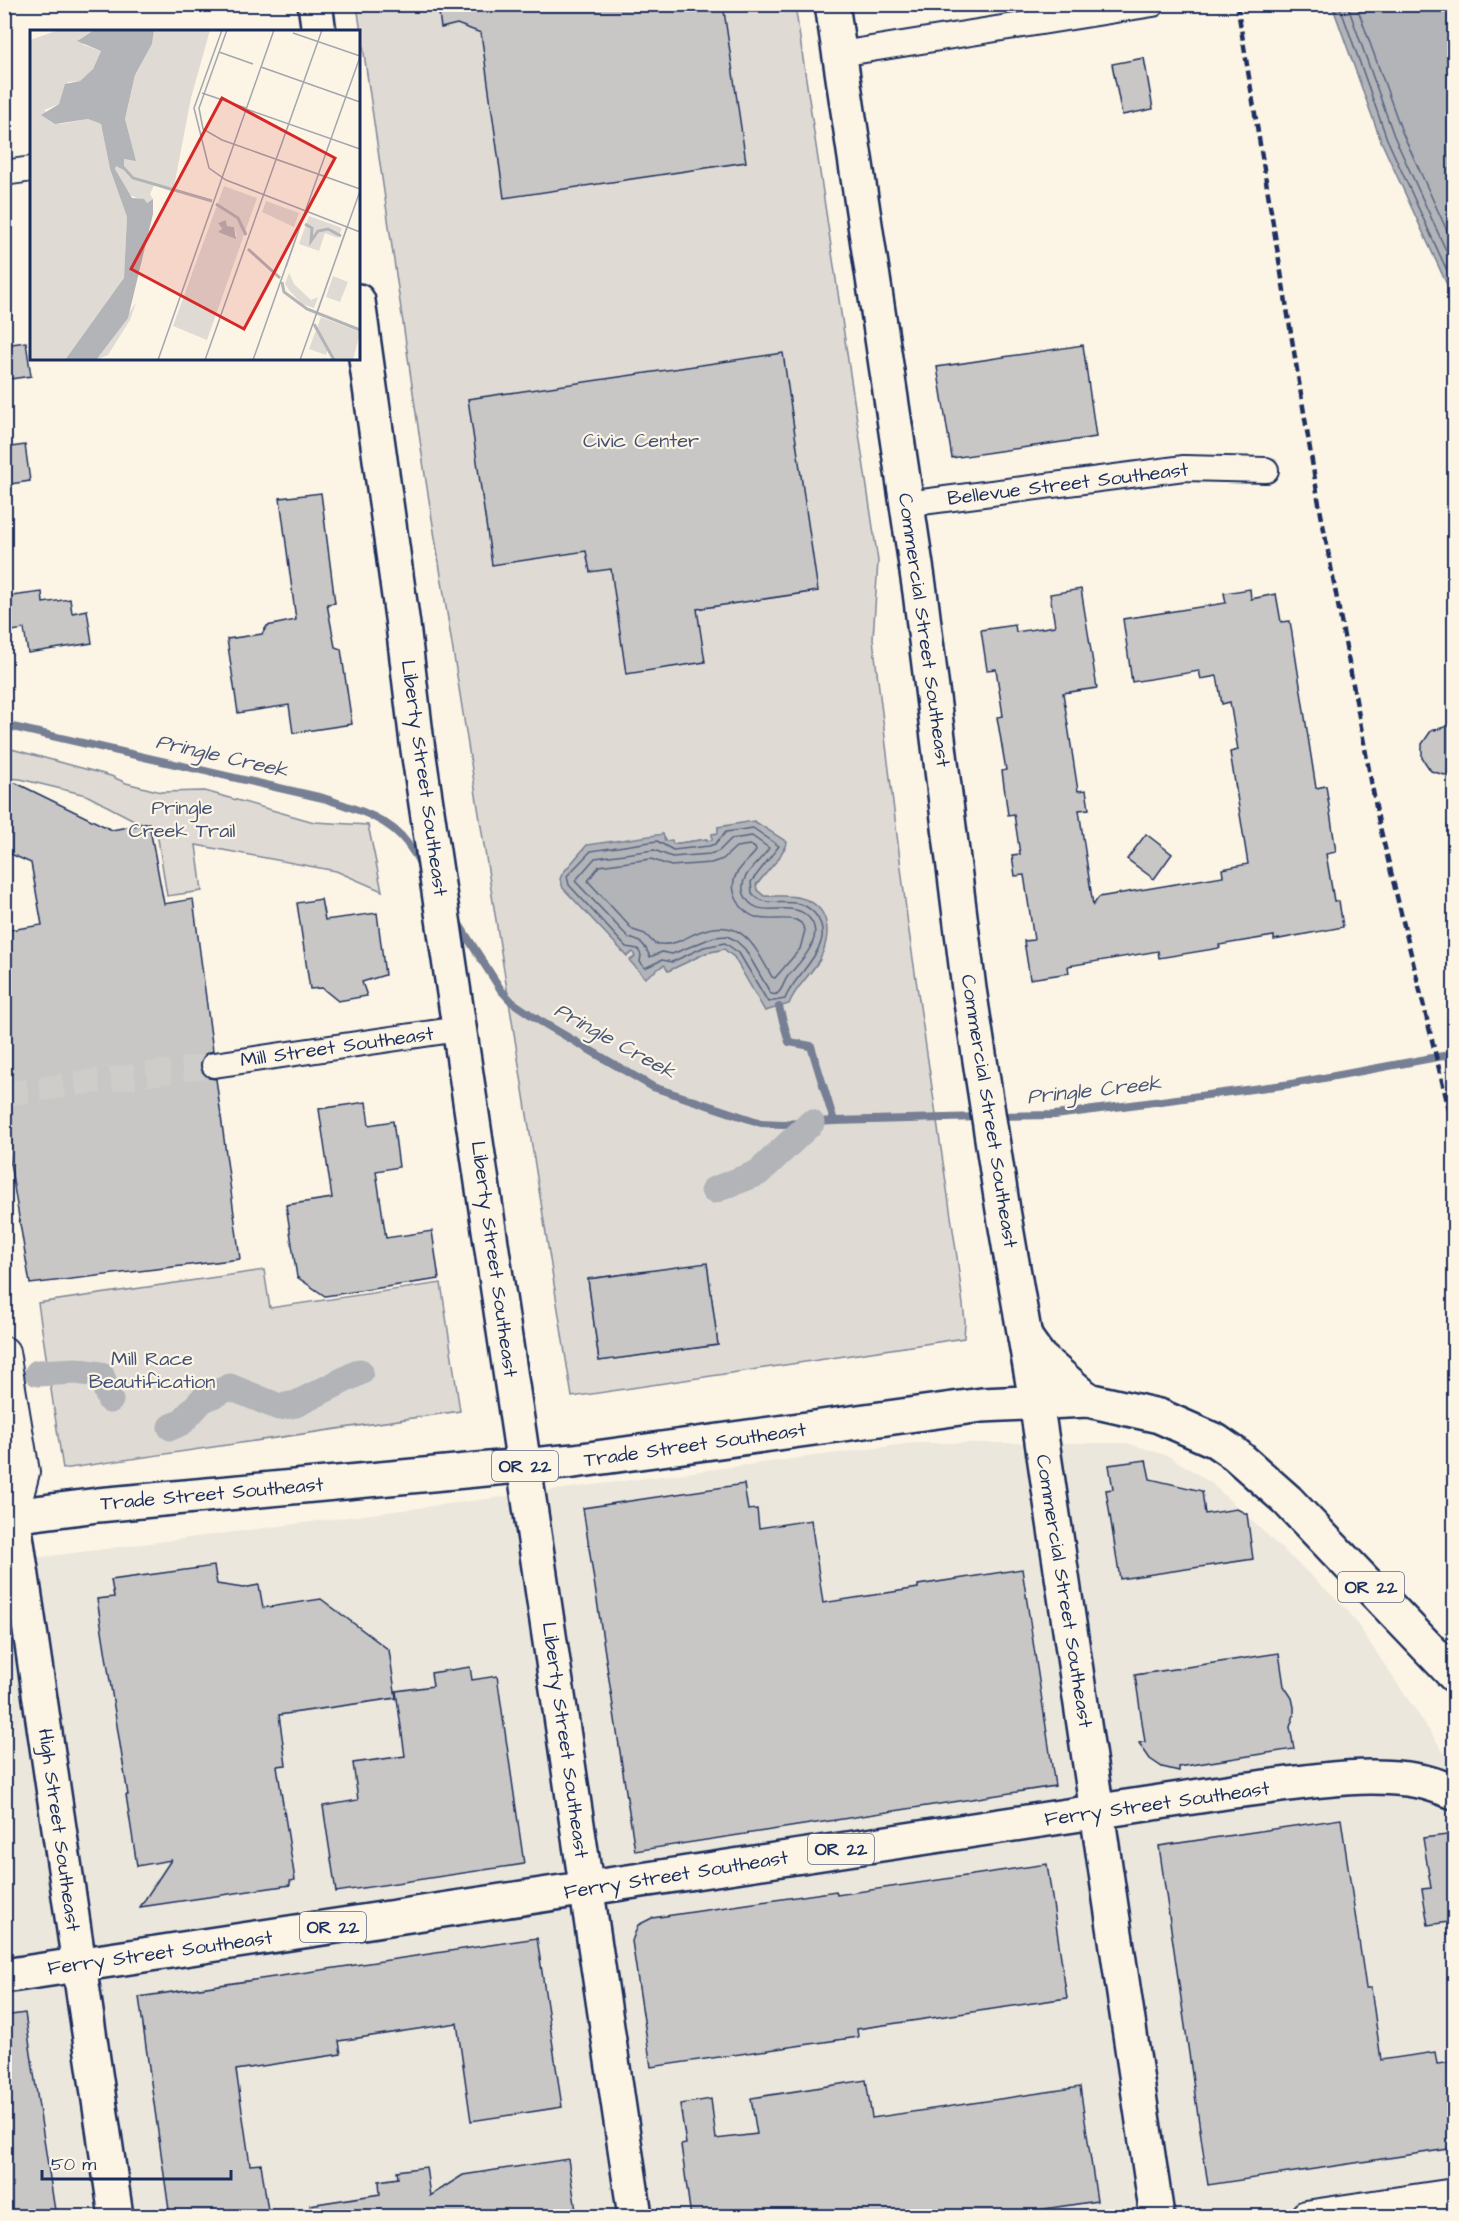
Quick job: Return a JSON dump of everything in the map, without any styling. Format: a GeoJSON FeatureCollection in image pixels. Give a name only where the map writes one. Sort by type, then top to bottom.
{"type":"FeatureCollection","features":[{"type":"Feature","properties":{"kind":"main road"},"geometry":{"type":"LineString","coordinates":[[315,4],[319,30]]}},
{"type":"Feature","properties":{"kind":"main road","name":"Commercial Street Southeast"},"geometry":{"type":"LineString","coordinates":[[832,4],[920,592],[969,989],[1003,1210],[1036,1401],[1156,2217]]}},
{"type":"Feature","properties":{"kind":"main road","name":"Liberty Street Southeast"},"geometry":{"type":"LineString","coordinates":[[360,315],[396,568],[417,743],[635,2217]]}},
{"type":"Feature","properties":{"kind":"main road"},"geometry":{"type":"LineString","coordinates":[[1025,1337],[1040,1358],[1088,1400]]}},
{"type":"Feature","properties":{"kind":"main road","name":"Trade Street Southeast"},"geometry":{"type":"LineString","coordinates":[[7,1513],[574,1461],[982,1405],[1088,1400],[1159,1416],[1216,1441],[1242,1460],[1287,1500],[1455,1675]]}},
{"type":"Feature","properties":{"kind":"main road","name":"High Street Southeast"},"geometry":{"type":"LineString","coordinates":[[7,1513],[79,1965],[116,2217]]}},
{"type":"Feature","properties":{"kind":"main road","name":"Ferry Street Southeast"},"geometry":{"type":"LineString","coordinates":[[4,1976],[1233,1791],[1348,1778],[1385,1777],[1421,1781],[1455,1792]]}},
{"type":"Feature","properties":{"kind":"street"},"geometry":{"type":"LineString","coordinates":[[840,54],[1153,4]]}},
{"type":"Feature","properties":{"kind":"street"},"geometry":{"type":"LineString","coordinates":[[4,173],[30,170]]}},
{"type":"Feature","properties":{"kind":"street","name":"Bellevue Street Southeast"},"geometry":{"type":"LineString","coordinates":[[907,504],[1184,468],[1266,470]]}},
{"type":"Feature","properties":{"kind":"street","name":"Mill Street Southeast"},"geometry":{"type":"LineString","coordinates":[[214,1065],[459,1029]]}},
{"type":"Feature","properties":{"kind":"street","name":"High Street Southeast"},"geometry":{"type":"LineString","coordinates":[[4,1352],[24,1472],[7,1513]]}},
{"type":"Feature","properties":{"kind":"street"},"geometry":{"type":"LineString","coordinates":[[1306,2217],[1455,2194]]}},
{"type":"Feature","properties":{"kind":"shaded area"},"geometry":{"type":"Polygon","coordinates":[[[914,1443],[1127,1443],[1169,1456],[1210,1482],[1347,1609],[1454,1767],[1454,2216],[5,2216],[4,1562],[914,1443]]]}},
{"type":"Feature","properties":{"kind":"green space","name":"Civic Center"},"geometry":{"type":"Polygon","coordinates":[[[357,5],[795,5],[878,561],[873,639],[908,925],[957,1257],[965,1321],[964,1338],[572,1397],[425,475],[357,5]],[[718,827],[719,833],[712,840],[707,841],[706,839],[672,844],[665,841],[663,835],[633,952],[636,956],[630,960],[665,965],[668,971],[706,953],[724,949],[734,957],[766,1011],[793,994],[820,960],[818,908],[806,900],[764,896],[757,890],[756,886],[785,848],[718,827]],[[707,1264],[588,1279],[599,1361],[718,1345],[707,1264]]]}},
{"type":"Feature","properties":{"kind":"green space","name":"Pringle Creek Trail"},"geometry":{"type":"Polygon","coordinates":[[[4,747],[161,792],[205,791],[314,822],[368,825],[382,891],[336,871],[196,845],[202,891],[167,896],[157,832],[86,795],[20,779],[5,778],[4,747]]]}},
{"type":"Feature","properties":{"kind":"green space","name":"Mill Race Beautification"},"geometry":{"type":"Polygon","coordinates":[[[264,1270],[270,1308],[441,1283],[460,1411],[63,1469],[38,1303],[264,1270]]]}},
{"type":"Feature","properties":{"kind":"water"},"geometry":{"type":"Polygon","coordinates":[[[1332,5],[1454,5],[1454,300],[1381,141],[1332,5]]]}},
{"type":"Feature","properties":{"kind":"water"},"geometry":{"type":"Polygon","coordinates":[[[754,821],[787,842],[779,858],[756,885],[757,890],[764,896],[791,896],[812,903],[820,909],[827,927],[825,947],[821,957],[794,993],[789,1004],[765,1011],[734,957],[724,949],[706,953],[668,971],[664,965],[645,978],[630,961],[635,957],[633,952],[627,956],[563,888],[560,879],[587,845],[663,834],[665,841],[672,840],[673,844],[707,839],[707,841],[712,840],[712,834],[718,833],[718,827],[754,821]]]}},
{"type":"Feature","properties":{"kind":"building"},"geometry":{"type":"Polygon","coordinates":[[[723,4],[746,162],[504,198],[481,33],[457,24],[441,28],[438,5],[723,4]]]}},
{"type":"Feature","properties":{"kind":"building"},"geometry":{"type":"Polygon","coordinates":[[[1144,58],[1153,109],[1122,115],[1112,64],[1144,58]]]}},
{"type":"Feature","properties":{"kind":"building"},"geometry":{"type":"Polygon","coordinates":[[[26,342],[31,376],[4,380],[4,345],[26,342]]]}},
{"type":"Feature","properties":{"kind":"building"},"geometry":{"type":"Polygon","coordinates":[[[1083,345],[1096,437],[952,458],[937,367],[1083,345]]]}},
{"type":"Feature","properties":{"kind":"building"},"geometry":{"type":"Polygon","coordinates":[[[783,353],[818,591],[697,609],[705,662],[626,674],[611,569],[590,572],[586,551],[492,565],[468,399],[783,353]]]}},
{"type":"Feature","properties":{"kind":"building"},"geometry":{"type":"Polygon","coordinates":[[[25,445],[30,481],[4,485],[4,448],[25,445]]]}},
{"type":"Feature","properties":{"kind":"building"},"geometry":{"type":"Polygon","coordinates":[[[321,493],[335,603],[327,604],[335,647],[341,649],[352,724],[293,733],[289,705],[238,713],[227,639],[262,634],[267,626],[296,620],[280,498],[321,493]]]}},
{"type":"Feature","properties":{"kind":"building"},"geometry":{"type":"Polygon","coordinates":[[[1081,589],[1097,688],[1063,693],[1078,791],[1086,790],[1089,809],[1079,810],[1093,905],[1099,897],[1223,876],[1222,869],[1248,864],[1230,752],[1238,750],[1230,702],[1222,704],[1217,676],[1201,679],[1199,671],[1132,682],[1123,619],[1226,603],[1224,593],[1250,589],[1251,599],[1276,594],[1281,622],[1290,621],[1316,788],[1326,786],[1336,852],[1326,854],[1334,901],[1339,901],[1343,927],[1274,940],[1274,936],[1219,945],[1220,948],[1159,958],[1158,951],[1068,966],[1069,973],[1030,979],[1024,941],[1034,940],[1024,875],[1015,876],[1012,855],[1020,854],[1014,814],[1008,815],[1002,771],[1006,770],[997,717],[1003,716],[996,669],[987,670],[981,630],[1015,625],[1016,632],[1055,626],[1050,594],[1081,589]]]}},
{"type":"Feature","properties":{"kind":"building"},"geometry":{"type":"Polygon","coordinates":[[[42,592],[43,603],[70,599],[72,613],[87,610],[92,643],[28,653],[24,629],[12,631],[11,626],[4,627],[4,597],[42,592]]]}},
{"type":"Feature","properties":{"kind":"building"},"geometry":{"type":"Polygon","coordinates":[[[1455,724],[1455,778],[1431,771],[1422,758],[1422,744],[1431,731],[1455,724]]]}},
{"type":"Feature","properties":{"kind":"building"},"geometry":{"type":"Polygon","coordinates":[[[16,783],[112,830],[149,823],[164,904],[193,899],[213,1051],[205,1054],[200,1066],[203,1074],[216,1079],[240,1259],[30,1284],[4,1126],[4,931],[42,925],[31,863],[4,851],[4,785],[16,783]]]}},
{"type":"Feature","properties":{"kind":"building"},"geometry":{"type":"Polygon","coordinates":[[[1146,834],[1172,854],[1154,879],[1127,859],[1146,834]]]}},
{"type":"Feature","properties":{"kind":"building"},"geometry":{"type":"Polygon","coordinates":[[[321,899],[325,920],[377,913],[385,975],[362,982],[367,996],[338,1001],[322,988],[310,989],[297,903],[321,899]]]}},
{"type":"Feature","properties":{"kind":"building"},"geometry":{"type":"Polygon","coordinates":[[[366,1102],[369,1125],[393,1121],[399,1167],[376,1171],[386,1238],[432,1231],[439,1279],[325,1296],[297,1277],[286,1205],[332,1198],[319,1109],[366,1102]]]}},
{"type":"Feature","properties":{"kind":"building"},"geometry":{"type":"Polygon","coordinates":[[[707,1263],[718,1345],[599,1361],[588,1279],[707,1263]]]}},
{"type":"Feature","properties":{"kind":"building"},"geometry":{"type":"Polygon","coordinates":[[[1146,1460],[1150,1479],[1202,1491],[1205,1514],[1237,1509],[1247,1514],[1253,1559],[1120,1579],[1106,1490],[1113,1489],[1109,1465],[1146,1460]]]}},
{"type":"Feature","properties":{"kind":"building"},"geometry":{"type":"Polygon","coordinates":[[[744,1484],[748,1510],[757,1509],[759,1528],[811,1520],[823,1603],[1022,1569],[1055,1786],[635,1851],[583,1508],[744,1484]]]}},
{"type":"Feature","properties":{"kind":"building"},"geometry":{"type":"Polygon","coordinates":[[[214,1566],[217,1584],[243,1588],[259,1585],[263,1608],[321,1599],[389,1650],[396,1698],[279,1715],[286,1765],[277,1766],[295,1880],[290,1881],[290,1885],[140,1907],[171,1860],[137,1866],[97,1599],[114,1597],[111,1580],[214,1566]]]}},
{"type":"Feature","properties":{"kind":"building"},"geometry":{"type":"Polygon","coordinates":[[[1279,1653],[1284,1686],[1292,1698],[1294,1707],[1290,1727],[1294,1749],[1179,1767],[1179,1771],[1162,1767],[1150,1759],[1139,1743],[1145,1742],[1135,1675],[1279,1653]]]}},
{"type":"Feature","properties":{"kind":"building"},"geometry":{"type":"Polygon","coordinates":[[[470,1667],[472,1680],[497,1676],[524,1864],[336,1892],[323,1806],[358,1800],[353,1763],[405,1756],[396,1691],[433,1686],[431,1673],[470,1667]]]}},
{"type":"Feature","properties":{"kind":"building"},"geometry":{"type":"Polygon","coordinates":[[[1341,1819],[1366,1988],[1371,1988],[1381,2060],[1435,2052],[1437,2064],[1455,2062],[1455,2148],[1208,2185],[1159,1846],[1341,1819]]]}},
{"type":"Feature","properties":{"kind":"building"},"geometry":{"type":"Polygon","coordinates":[[[1455,1834],[1455,1921],[1428,1925],[1422,1889],[1431,1888],[1423,1838],[1455,1834]]]}},
{"type":"Feature","properties":{"kind":"building"},"geometry":{"type":"Polygon","coordinates":[[[1047,1864],[1067,1998],[857,2029],[858,2037],[651,2067],[632,1941],[638,1925],[652,1918],[836,1891],[837,1895],[1047,1864]]]}},
{"type":"Feature","properties":{"kind":"building"},"geometry":{"type":"Polygon","coordinates":[[[537,1938],[562,2107],[471,2121],[457,2023],[339,2041],[341,2054],[236,2070],[250,2165],[261,2164],[269,2217],[170,2217],[139,1997],[537,1938]]]}},
{"type":"Feature","properties":{"kind":"building"},"geometry":{"type":"Polygon","coordinates":[[[25,2013],[56,2217],[4,2217],[4,2016],[25,2013]]]}},
{"type":"Feature","properties":{"kind":"building"},"geometry":{"type":"Polygon","coordinates":[[[866,2080],[872,2118],[1080,2087],[1097,2201],[991,2217],[691,2217],[681,2145],[686,2144],[680,2104],[711,2099],[716,2139],[757,2134],[751,2098],[866,2080]]]}},
{"type":"Feature","properties":{"kind":"building"},"geometry":{"type":"Polygon","coordinates":[[[568,2159],[577,2217],[311,2217],[310,2205],[380,2194],[379,2181],[398,2178],[397,2171],[426,2167],[430,2196],[463,2175],[568,2159]]]}},
{"type":"Feature","properties":{"kind":"waterway","name":"Pringle Creek"},"geometry":{"type":"LineString","coordinates":[[4,725],[323,798],[369,814],[390,826],[407,843],[423,868]]}},
{"type":"Feature","properties":{"kind":"waterway","name":"Pringle Creek"},"geometry":{"type":"LineString","coordinates":[[455,918],[501,990],[512,1002],[540,1021],[653,1087],[761,1123],[981,1117]]}},
{"type":"Feature","properties":{"kind":"waterway"},"geometry":{"type":"LineString","coordinates":[[779,1007],[789,1042],[811,1046],[834,1121]]}},
{"type":"Feature","properties":{"kind":"waterway","name":"Pringle Creek"},"geometry":{"type":"LineString","coordinates":[[996,1116],[1055,1115],[1291,1084],[1454,1054]]}},
{"type":"Feature","properties":{"kind":"waterway"},"geometry":{"type":"LineString","coordinates":[[714,1190],[758,1173],[811,1123]]}},
{"type":"Feature","properties":{"kind":"waterway"},"geometry":{"type":"LineString","coordinates":[[38,1373],[76,1371],[101,1375],[110,1400]]}},
{"type":"Feature","properties":{"kind":"waterway"},"geometry":{"type":"LineString","coordinates":[[171,1427],[182,1422],[202,1400],[230,1387],[279,1407],[296,1404],[360,1372]]}},
{"type":"Feature","properties":{"kind":"tunnel"},"geometry":{"type":"LineString","coordinates":[[4,1094],[214,1065]]}},
{"type":"Feature","properties":{"kind":"railway"},"geometry":{"type":"LineString","coordinates":[[1237,4],[1318,498],[1379,823],[1454,1130]]}}]}
